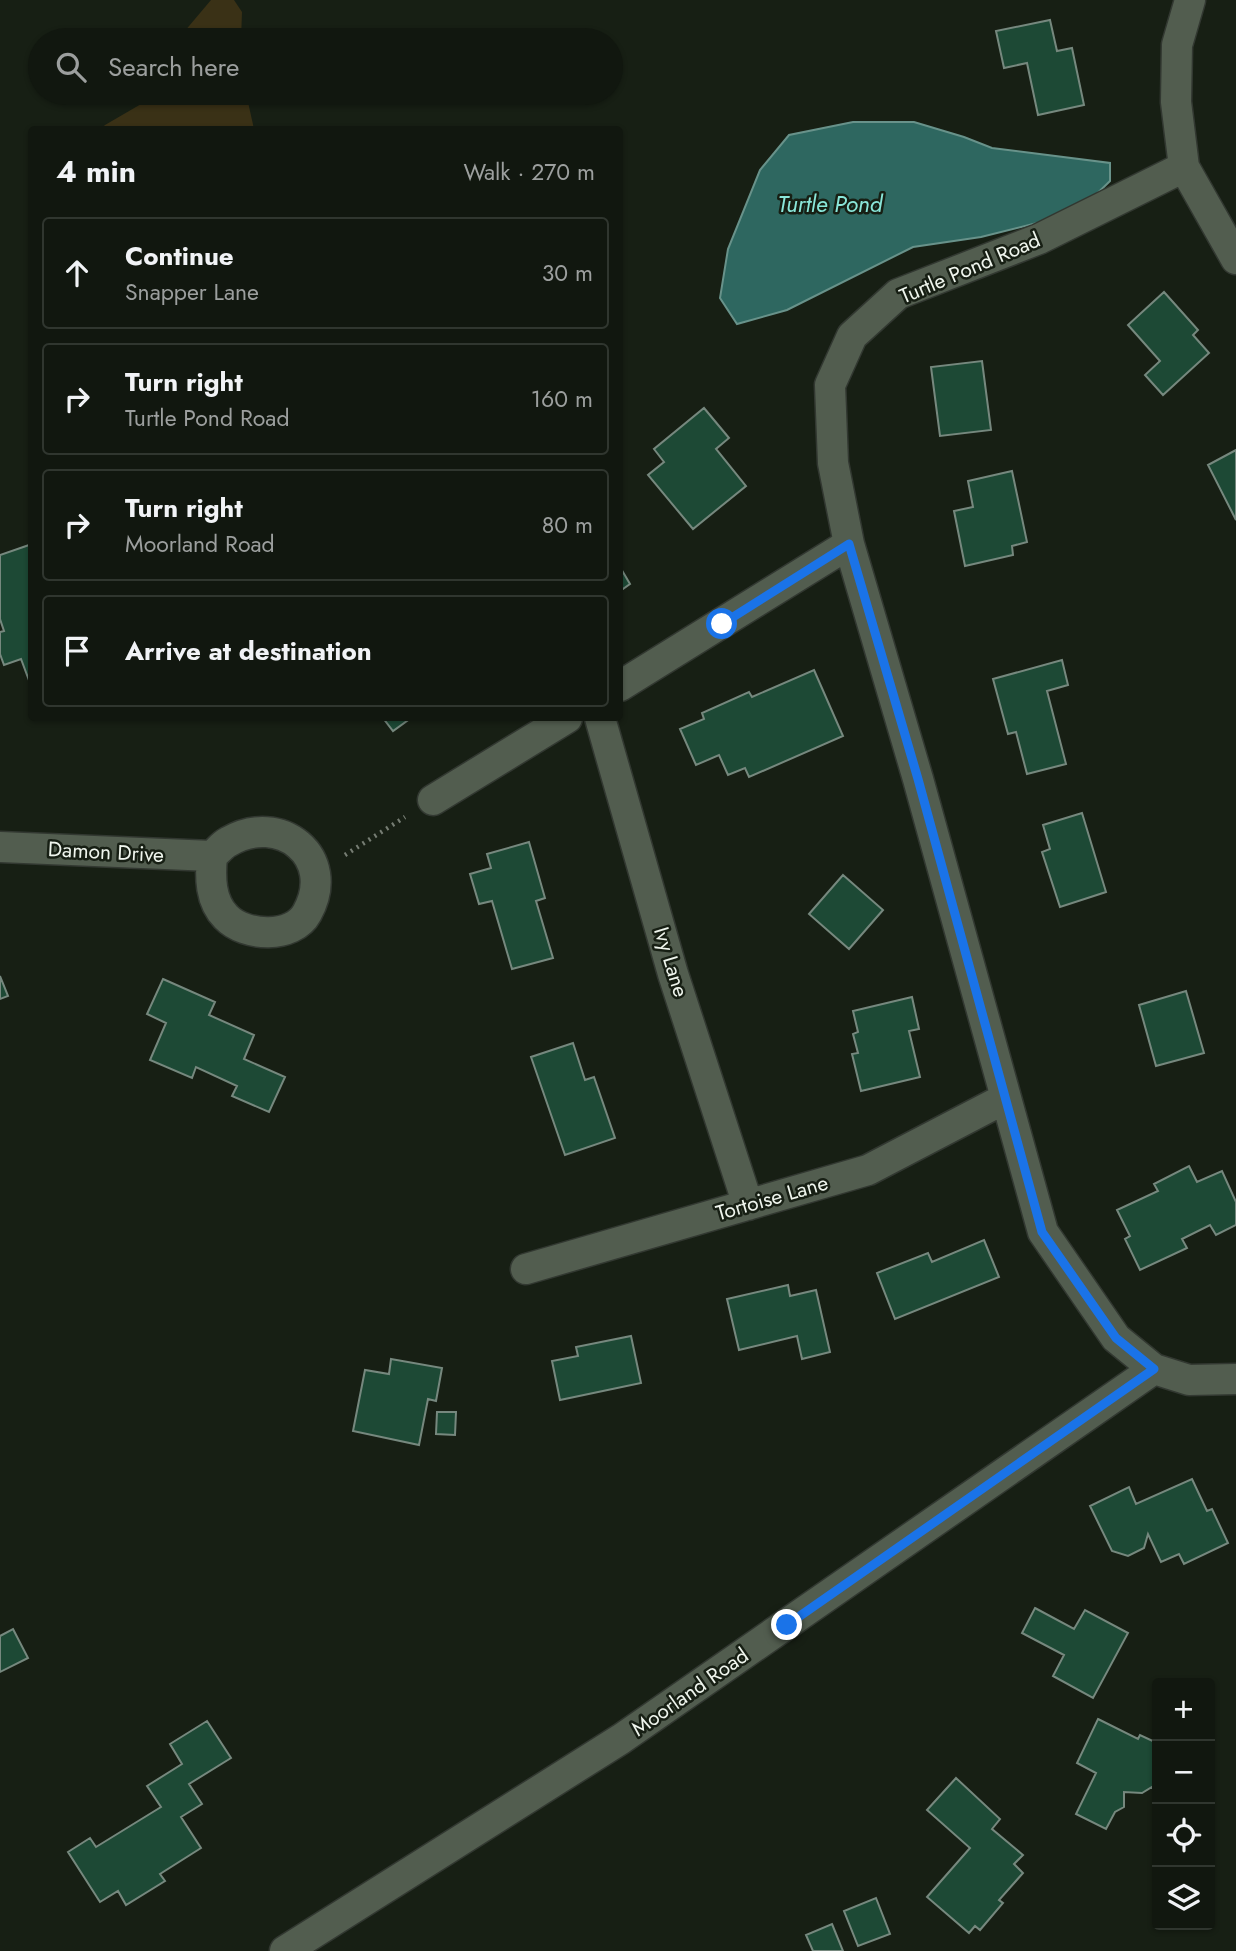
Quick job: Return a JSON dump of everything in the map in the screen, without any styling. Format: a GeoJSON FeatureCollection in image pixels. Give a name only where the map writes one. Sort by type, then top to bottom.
{"type":"FeatureCollection","features":[{"type":"Feature","properties":{"kind":"street"},"geometry":{"type":"LineString","coordinates":[[1190,0],[1177,46],[1176,102],[1184,167],[1236,260]]}},
{"type":"Feature","properties":{"kind":"street","name":"Turtle Pond Road"},"geometry":{"type":"LineString","coordinates":[[1154,1369],[1116,1338],[1042,1232],[918,779],[849,544],[833,463],[830,385],[852,336],[898,294],[1039,239],[1184,167]]}},
{"type":"Feature","properties":{"kind":"street"},"geometry":{"type":"LineString","coordinates":[[623,683],[849,544]]}},
{"type":"Feature","properties":{"kind":"street"},"geometry":{"type":"LineString","coordinates":[[433,800],[562,721]]}},
{"type":"Feature","properties":{"kind":"street","name":"Ivy Lane"},"geometry":{"type":"LineString","coordinates":[[601,721],[673,974],[748,1205]]}},
{"type":"Feature","properties":{"kind":"street"},"geometry":{"type":"LineString","coordinates":[[274,832],[294,840],[308,855],[315,873],[315,893],[306,915],[290,928],[270,933],[246,929],[226,918],[215,899],[210,877],[212,856],[227,842],[248,834],[274,832]]}},
{"type":"Feature","properties":{"kind":"street","name":"Damon Drive"},"geometry":{"type":"LineString","coordinates":[[0,847],[212,856]]}},
{"type":"Feature","properties":{"kind":"street","name":"Tortoise Lane"},"geometry":{"type":"LineString","coordinates":[[526,1269],[868,1170],[1006,1098]]}},
{"type":"Feature","properties":{"kind":"street"},"geometry":{"type":"LineString","coordinates":[[1154,1369],[1189,1380],[1236,1378]]}},
{"type":"Feature","properties":{"kind":"street","name":"Moorland Road"},"geometry":{"type":"LineString","coordinates":[[285,1951],[621,1739],[1154,1369]]}},
{"type":"Feature","properties":{"kind":"path"},"geometry":{"type":"LineString","coordinates":[[315,873],[433,800]]}},
{"type":"Feature","properties":{"kind":"shaded area"},"geometry":{"type":"Polygon","coordinates":[[[211,0],[234,0],[242,12],[241,28],[187,28],[211,0]]]}},
{"type":"Feature","properties":{"kind":"shaded area"},"geometry":{"type":"Polygon","coordinates":[[[139,105],[249,105],[253,126],[104,126],[139,105]]]}},
{"type":"Feature","properties":{"kind":"water","name":"Turtle Pond"},"geometry":{"type":"Polygon","coordinates":[[[853,122],[914,122],[992,148],[1110,163],[1110,181],[1077,213],[981,237],[913,247],[787,310],[737,324],[720,298],[728,249],[760,170],[789,135],[853,122]]]}},
{"type":"Feature","properties":{"kind":"building"},"geometry":{"type":"Polygon","coordinates":[[[1050,20],[1057,51],[1072,48],[1084,105],[1038,115],[1027,63],[1004,68],[996,31],[1050,20]]]}},
{"type":"Feature","properties":{"kind":"building"},"geometry":{"type":"Polygon","coordinates":[[[1164,292],[1198,330],[1193,335],[1209,353],[1163,395],[1145,375],[1160,361],[1128,325],[1164,292]]]}},
{"type":"Feature","properties":{"kind":"building"},"geometry":{"type":"Polygon","coordinates":[[[982,361],[991,430],[940,436],[931,367],[982,361]]]}},
{"type":"Feature","properties":{"kind":"building"},"geometry":{"type":"Polygon","coordinates":[[[704,408],[729,438],[716,449],[746,486],[693,529],[648,475],[664,462],[654,449],[704,408]]]}},
{"type":"Feature","properties":{"kind":"building"},"geometry":{"type":"Polygon","coordinates":[[[1236,450],[1236,520],[1208,465],[1236,450]]]}},
{"type":"Feature","properties":{"kind":"building"},"geometry":{"type":"Polygon","coordinates":[[[1012,471],[1027,542],[1012,546],[1013,555],[965,566],[954,511],[973,507],[968,481],[1012,471]]]}},
{"type":"Feature","properties":{"kind":"building"},"geometry":{"type":"Polygon","coordinates":[[[28,545],[28,678],[21,659],[4,665],[0,654],[0,632],[4,631],[0,619],[0,555],[28,545]]]}},
{"type":"Feature","properties":{"kind":"building"},"geometry":{"type":"Polygon","coordinates":[[[623,572],[630,584],[623,589],[623,572]]]}},
{"type":"Feature","properties":{"kind":"building"},"geometry":{"type":"Polygon","coordinates":[[[1062,660],[1068,685],[1047,691],[1066,764],[1027,774],[1016,732],[1008,734],[993,679],[1062,660]]]}},
{"type":"Feature","properties":{"kind":"building"},"geometry":{"type":"Polygon","coordinates":[[[814,670],[843,736],[749,777],[745,768],[728,775],[719,755],[696,765],[680,729],[704,719],[702,713],[749,692],[752,697],[814,670]]]}},
{"type":"Feature","properties":{"kind":"building"},"geometry":{"type":"Polygon","coordinates":[[[385,721],[407,721],[393,731],[385,721]]]}},
{"type":"Feature","properties":{"kind":"building"},"geometry":{"type":"Polygon","coordinates":[[[1082,813],[1106,892],[1060,907],[1042,852],[1050,849],[1043,825],[1082,813]]]}},
{"type":"Feature","properties":{"kind":"building"},"geometry":{"type":"Polygon","coordinates":[[[529,842],[545,898],[536,901],[553,958],[512,969],[492,901],[479,904],[470,874],[491,868],[487,854],[529,842]]]}},
{"type":"Feature","properties":{"kind":"building"},"geometry":{"type":"Polygon","coordinates":[[[843,875],[883,910],[849,949],[809,914],[843,875]]]}},
{"type":"Feature","properties":{"kind":"building"},"geometry":{"type":"Polygon","coordinates":[[[0,976],[8,996],[0,999],[0,976]]]}},
{"type":"Feature","properties":{"kind":"building"},"geometry":{"type":"Polygon","coordinates":[[[163,979],[215,1002],[209,1015],[254,1035],[244,1059],[285,1077],[269,1112],[232,1096],[237,1086],[196,1067],[192,1078],[150,1060],[166,1023],[147,1014],[163,979]]]}},
{"type":"Feature","properties":{"kind":"building"},"geometry":{"type":"Polygon","coordinates":[[[1186,991],[1204,1053],[1156,1066],[1139,1005],[1186,991]]]}},
{"type":"Feature","properties":{"kind":"building"},"geometry":{"type":"Polygon","coordinates":[[[912,997],[919,1029],[909,1031],[920,1077],[861,1091],[852,1054],[858,1053],[853,1034],[858,1032],[853,1011],[912,997]]]}},
{"type":"Feature","properties":{"kind":"building"},"geometry":{"type":"Polygon","coordinates":[[[573,1043],[585,1080],[594,1077],[615,1138],[565,1155],[531,1057],[573,1043]]]}},
{"type":"Feature","properties":{"kind":"building"},"geometry":{"type":"Polygon","coordinates":[[[1189,1166],[1197,1182],[1222,1171],[1236,1202],[1236,1225],[1216,1235],[1210,1225],[1182,1239],[1187,1248],[1140,1270],[1125,1239],[1130,1236],[1117,1210],[1158,1191],[1154,1184],[1189,1166]]]}},
{"type":"Feature","properties":{"kind":"building"},"geometry":{"type":"Polygon","coordinates":[[[984,1240],[999,1277],[895,1319],[877,1273],[928,1253],[932,1262],[984,1240]]]}},
{"type":"Feature","properties":{"kind":"building"},"geometry":{"type":"Polygon","coordinates":[[[788,1285],[790,1296],[816,1290],[830,1352],[802,1359],[797,1336],[739,1350],[727,1299],[788,1285]]]}},
{"type":"Feature","properties":{"kind":"building"},"geometry":{"type":"Polygon","coordinates":[[[631,1336],[641,1383],[560,1400],[552,1361],[578,1356],[576,1347],[631,1336]]]}},
{"type":"Feature","properties":{"kind":"building"},"geometry":{"type":"Polygon","coordinates":[[[391,1359],[442,1368],[436,1401],[428,1399],[419,1445],[353,1431],[365,1370],[389,1374],[391,1359]]]}},
{"type":"Feature","properties":{"kind":"building"},"geometry":{"type":"Polygon","coordinates":[[[437,1412],[456,1412],[455,1435],[436,1434],[437,1412]]]}},
{"type":"Feature","properties":{"kind":"building"},"geometry":{"type":"Polygon","coordinates":[[[1192,1479],[1207,1511],[1212,1509],[1228,1543],[1184,1564],[1179,1554],[1161,1562],[1148,1534],[1144,1548],[1128,1556],[1112,1551],[1090,1506],[1129,1487],[1136,1504],[1192,1479]]]}},
{"type":"Feature","properties":{"kind":"building"},"geometry":{"type":"Polygon","coordinates":[[[1035,1608],[1074,1629],[1085,1610],[1128,1633],[1093,1698],[1053,1676],[1064,1655],[1022,1633],[1035,1608]]]}},
{"type":"Feature","properties":{"kind":"building"},"geometry":{"type":"Polygon","coordinates":[[[13,1629],[28,1658],[0,1672],[0,1636],[13,1629]]]}},
{"type":"Feature","properties":{"kind":"building"},"geometry":{"type":"Polygon","coordinates":[[[1098,1719],[1138,1739],[1140,1735],[1152,1741],[1152,1787],[1142,1793],[1124,1792],[1124,1807],[1115,1812],[1106,1829],[1076,1814],[1096,1773],[1077,1763],[1098,1719]]]}},
{"type":"Feature","properties":{"kind":"building"},"geometry":{"type":"Polygon","coordinates":[[[207,1721],[231,1758],[189,1784],[202,1804],[181,1817],[201,1848],[160,1874],[165,1881],[126,1905],[118,1891],[100,1902],[68,1852],[90,1838],[96,1847],[161,1807],[147,1786],[182,1764],[170,1744],[207,1721]]]}},
{"type":"Feature","properties":{"kind":"building"},"geometry":{"type":"Polygon","coordinates":[[[956,1778],[1000,1819],[992,1829],[1023,1855],[1014,1864],[1023,1873],[999,1900],[1003,1903],[980,1930],[975,1926],[969,1933],[927,1897],[970,1848],[927,1810],[956,1778]]]}},
{"type":"Feature","properties":{"kind":"building"},"geometry":{"type":"Polygon","coordinates":[[[876,1898],[890,1934],[858,1946],[844,1911],[876,1898]]]}},
{"type":"Feature","properties":{"kind":"building"},"geometry":{"type":"Polygon","coordinates":[[[832,1924],[843,1951],[813,1951],[806,1935],[832,1924]]]}},
{"type":"Feature","properties":{"kind":"route"},"geometry":{"type":"LineString","coordinates":[[722,624],[849,544],[918,779],[1042,1232],[1116,1338],[1154,1369],[787,1625]]}}]}
